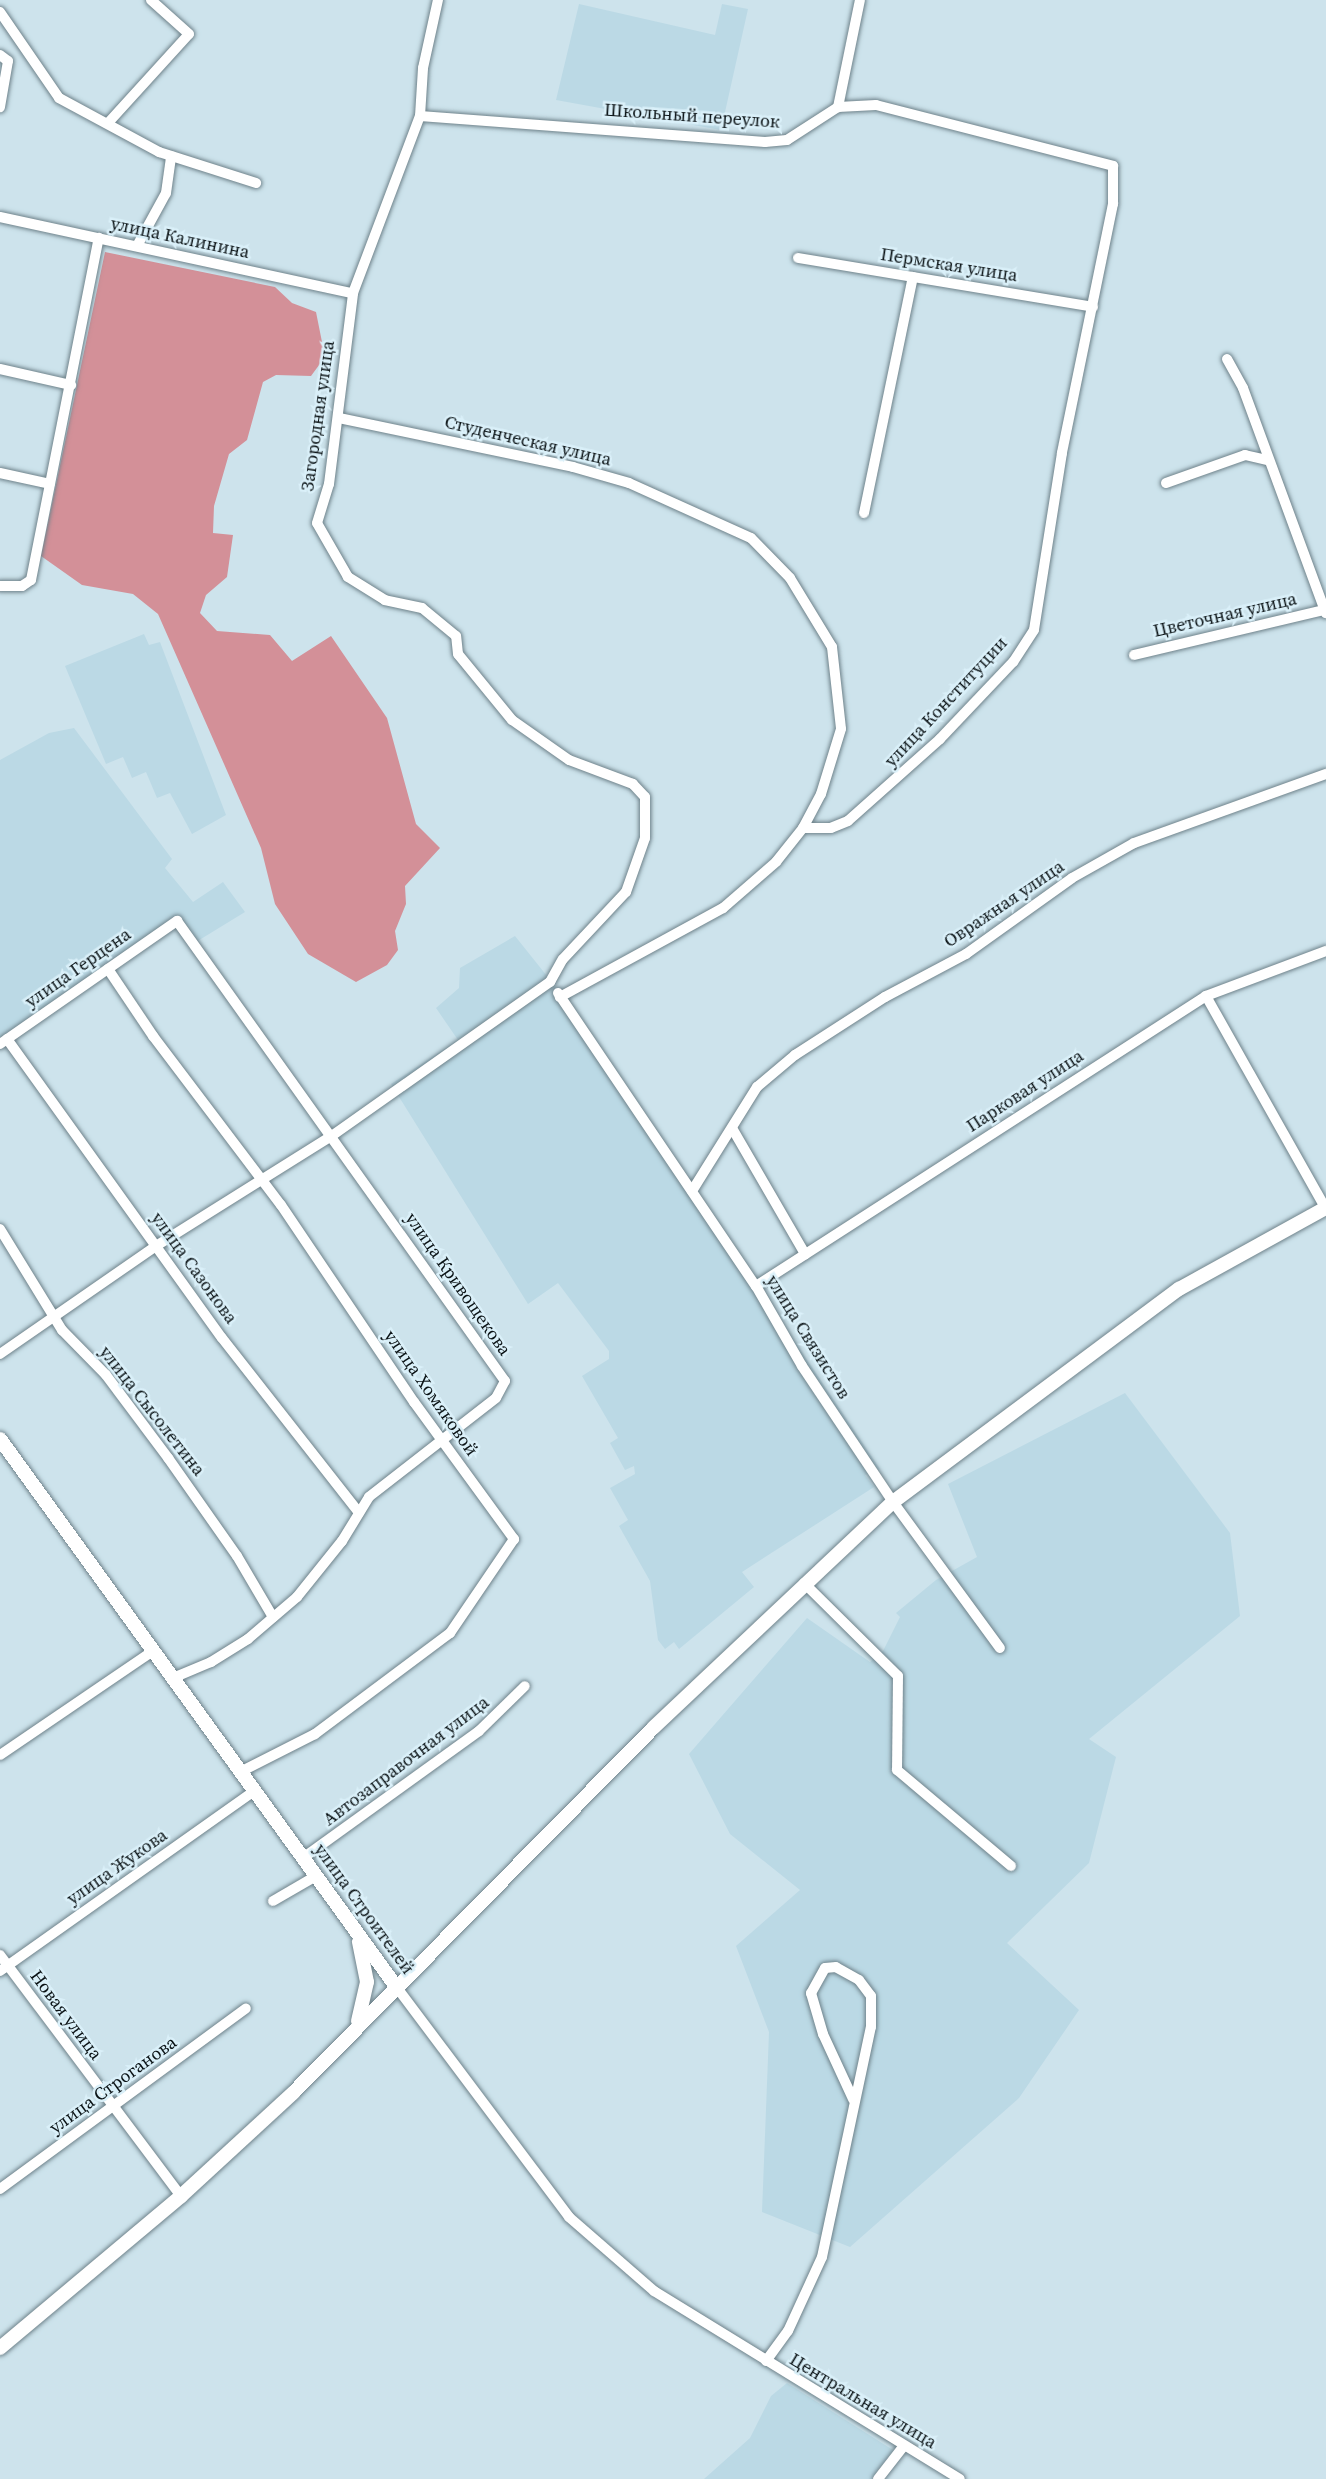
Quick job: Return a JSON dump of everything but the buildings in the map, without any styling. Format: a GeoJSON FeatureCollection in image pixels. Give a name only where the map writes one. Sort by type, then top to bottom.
{"type":"FeatureCollection","features":[{"type":"Feature","properties":{"kind":"main road"},"geometry":{"type":"LineString","coordinates":[[0,2348],[181,2196],[293,2093],[395,1985],[804,1583],[893,1502],[1179,1289],[1326,1208]]}},
{"type":"Feature","properties":{"kind":"main road","name":"улица Строителей"},"geometry":{"type":"LineString","coordinates":[[0,1439],[395,1985]]}},
{"type":"Feature","properties":{"kind":"main road"},"geometry":{"type":"LineString","coordinates":[[353,1928],[363,1951],[368,1982],[355,2027]]}},
{"type":"Feature","properties":{"kind":"street"},"geometry":{"type":"LineString","coordinates":[[108,123],[189,34],[151,0]]}},
{"type":"Feature","properties":{"kind":"street","name":"Загородная улица"},"geometry":{"type":"LineString","coordinates":[[438,0],[423,68],[420,116],[353,293],[339,418],[317,523],[348,578],[385,600],[422,608],[456,636],[458,654],[512,720],[569,760],[633,784],[645,797],[645,838],[626,892],[563,959],[550,982]]}},
{"type":"Feature","properties":{"kind":"street"},"geometry":{"type":"LineString","coordinates":[[838,107],[860,0]]}},
{"type":"Feature","properties":{"kind":"street"},"geometry":{"type":"LineString","coordinates":[[0,12],[60,98],[171,156],[256,183]]}},
{"type":"Feature","properties":{"kind":"street"},"geometry":{"type":"LineString","coordinates":[[0,107],[8,61],[2,55]]}},
{"type":"Feature","properties":{"kind":"street","name":"Школьный переулок"},"geometry":{"type":"LineString","coordinates":[[420,116],[765,142],[787,140],[838,107],[876,105],[904,110],[1113,166]]}},
{"type":"Feature","properties":{"kind":"street"},"geometry":{"type":"LineString","coordinates":[[137,246],[166,193],[171,156]]}},
{"type":"Feature","properties":{"kind":"street","name":"улица Конституции"},"geometry":{"type":"LineString","coordinates":[[803,828],[831,828],[848,821],[888,789],[998,678],[1034,630],[1057,480],[1113,204],[1113,166]]}},
{"type":"Feature","properties":{"kind":"street","name":"улица Калинина"},"geometry":{"type":"LineString","coordinates":[[0,217],[353,293]]}},
{"type":"Feature","properties":{"kind":"street"},"geometry":{"type":"LineString","coordinates":[[0,586],[22,586],[31,580],[99,238]]}},
{"type":"Feature","properties":{"kind":"street","name":"Пермская улица"},"geometry":{"type":"LineString","coordinates":[[799,258],[1093,307]]}},
{"type":"Feature","properties":{"kind":"street"},"geometry":{"type":"LineString","coordinates":[[864,513],[913,277]]}},
{"type":"Feature","properties":{"kind":"street"},"geometry":{"type":"LineString","coordinates":[[1227,359],[1243,388],[1267,460],[1325,612]]}},
{"type":"Feature","properties":{"kind":"street"},"geometry":{"type":"LineString","coordinates":[[0,369],[71,385]]}},
{"type":"Feature","properties":{"kind":"street","name":"Студенческая улица"},"geometry":{"type":"LineString","coordinates":[[339,418],[573,467],[629,483],[751,538],[790,578],[832,647],[841,729],[821,794],[803,828]]}},
{"type":"Feature","properties":{"kind":"street"},"geometry":{"type":"LineString","coordinates":[[1166,483],[1245,455],[1267,460]]}},
{"type":"Feature","properties":{"kind":"street"},"geometry":{"type":"LineString","coordinates":[[0,473],[51,484]]}},
{"type":"Feature","properties":{"kind":"street","name":"Цветочная улица"},"geometry":{"type":"LineString","coordinates":[[1134,655],[1325,612]]}},
{"type":"Feature","properties":{"kind":"street","name":"Овражная улица"},"geometry":{"type":"LineString","coordinates":[[692,1191],[757,1087],[794,1055],[885,997],[966,954],[1072,878],[1134,843],[1326,774]]}},
{"type":"Feature","properties":{"kind":"street"},"geometry":{"type":"LineString","coordinates":[[560,997],[723,908],[776,862],[803,828]]}},
{"type":"Feature","properties":{"kind":"street","name":"улица Герцена"},"geometry":{"type":"LineString","coordinates":[[4,1041],[177,921],[333,1135]]}},
{"type":"Feature","properties":{"kind":"street","name":"Парковая улица"},"geometry":{"type":"LineString","coordinates":[[756,1286],[1206,996],[1326,951]]}},
{"type":"Feature","properties":{"kind":"street","name":"улица Хомяковой"},"geometry":{"type":"LineString","coordinates":[[108,969],[260,1178],[440,1439],[514,1539],[488,1584],[450,1633],[315,1734],[240,1772]]}},
{"type":"Feature","properties":{"kind":"street"},"geometry":{"type":"LineString","coordinates":[[0,1354],[156,1245],[333,1135],[550,982]]}},
{"type":"Feature","properties":{"kind":"street","name":"улица Связистов"},"geometry":{"type":"LineString","coordinates":[[550,982],[756,1286],[802,1366],[893,1502],[1000,1648]]}},
{"type":"Feature","properties":{"kind":"street"},"geometry":{"type":"LineString","coordinates":[[1206,996],[1326,1208]]}},
{"type":"Feature","properties":{"kind":"street","name":"улица Сазонова"},"geometry":{"type":"LineString","coordinates":[[4,1041],[359,1513]]}},
{"type":"Feature","properties":{"kind":"street"},"geometry":{"type":"LineString","coordinates":[[732,1128],[805,1254]]}},
{"type":"Feature","properties":{"kind":"street","name":"улица Кривощекова"},"geometry":{"type":"LineString","coordinates":[[333,1135],[505,1381],[496,1398],[440,1439]]}},
{"type":"Feature","properties":{"kind":"street","name":"улица Сысолетина"},"geometry":{"type":"LineString","coordinates":[[0,1229],[54,1317],[106,1375],[168,1458],[237,1556],[273,1617]]}},
{"type":"Feature","properties":{"kind":"street"},"geometry":{"type":"LineString","coordinates":[[173,1678],[211,1662],[296,1597],[342,1541],[369,1497],[440,1439]]}},
{"type":"Feature","properties":{"kind":"street"},"geometry":{"type":"LineString","coordinates":[[804,1583],[898,1675],[897,1770],[1011,1866]]}},
{"type":"Feature","properties":{"kind":"street"},"geometry":{"type":"LineString","coordinates":[[0,1755],[153,1651]]}},
{"type":"Feature","properties":{"kind":"street","name":"Автозаправочная улица"},"geometry":{"type":"LineString","coordinates":[[303,1858],[479,1731],[525,1686]]}},
{"type":"Feature","properties":{"kind":"street","name":"улица Жукова"},"geometry":{"type":"LineString","coordinates":[[4,1968],[254,1791]]}},
{"type":"Feature","properties":{"kind":"street"},"geometry":{"type":"LineString","coordinates":[[273,1902],[316,1875]]}},
{"type":"Feature","properties":{"kind":"street","name":"Новая улица"},"geometry":{"type":"LineString","coordinates":[[0,1955],[4,1968],[181,2196]]}},
{"type":"Feature","properties":{"kind":"street"},"geometry":{"type":"LineString","coordinates":[[766,2361],[788,2331],[822,2257],[853,2099],[871,2027],[871,1996],[859,1980],[836,1967],[825,1968],[811,1993],[822,2034],[853,2099]]}},
{"type":"Feature","properties":{"kind":"street","name":"улица Строителей"},"geometry":{"type":"LineString","coordinates":[[395,1985],[569,2217],[654,2291],[749,2351]]}},
{"type":"Feature","properties":{"kind":"street","name":"улица Строганова"},"geometry":{"type":"LineString","coordinates":[[0,2189],[246,2008]]}},
{"type":"Feature","properties":{"kind":"street","name":"Центральная улица"},"geometry":{"type":"LineString","coordinates":[[749,2351],[903,2447],[960,2479]]}},
{"type":"Feature","properties":{"kind":"street"},"geometry":{"type":"LineString","coordinates":[[878,2479],[903,2447]]}},
{"type":"Feature","properties":{"kind":"shaded area"},"geometry":{"type":"Polygon","coordinates":[[[579,4],[715,35],[722,4],[748,9],[721,130],[556,100],[579,4]]]}},
{"type":"Feature","properties":{"kind":"shaded area"},"geometry":{"type":"Polygon","coordinates":[[[105,252],[275,287],[292,303],[316,312],[325,357],[311,376],[276,375],[263,382],[247,440],[229,454],[214,506],[213,533],[233,535],[227,577],[206,595],[200,613],[217,631],[270,635],[292,661],[331,636],[387,718],[416,824],[440,848],[405,886],[406,904],[395,931],[398,950],[387,965],[356,982],[308,954],[275,904],[261,848],[158,614],[133,594],[82,585],[41,556],[105,252]]]}},
{"type":"Feature","properties":{"kind":"shaded area"},"geometry":{"type":"Polygon","coordinates":[[[144,634],[149,645],[160,642],[226,815],[192,834],[170,793],[157,798],[146,772],[132,778],[123,757],[106,764],[65,666],[144,634]]]}},
{"type":"Feature","properties":{"kind":"shaded area"},"geometry":{"type":"Polygon","coordinates":[[[74,728],[172,859],[165,868],[193,902],[223,882],[245,912],[196,942],[178,916],[0,1041],[0,760],[49,733],[74,728]]]}},
{"type":"Feature","properties":{"kind":"shaded area"},"geometry":{"type":"Polygon","coordinates":[[[515,936],[567,1001],[880,1469],[865,1475],[874,1487],[742,1572],[754,1587],[679,1649],[674,1642],[665,1649],[658,1640],[650,1581],[619,1526],[628,1520],[610,1488],[635,1474],[634,1466],[625,1470],[610,1443],[618,1438],[582,1376],[609,1359],[609,1351],[558,1283],[528,1304],[391,1084],[458,1040],[436,1008],[459,988],[460,968],[515,936]]]}},
{"type":"Feature","properties":{"kind":"shaded area"},"geometry":{"type":"Polygon","coordinates":[[[1125,1393],[1230,1533],[1240,1616],[1089,1739],[1116,1757],[1089,1863],[1007,1943],[1079,2010],[1019,2098],[850,2247],[762,2212],[769,2032],[736,1946],[800,1890],[730,1834],[689,1754],[807,1618],[870,1662],[883,1651],[900,1617],[896,1613],[936,1580],[977,1557],[948,1484],[1125,1393]]]}},
{"type":"Feature","properties":{"kind":"shaded area"},"geometry":{"type":"Polygon","coordinates":[[[787,2383],[893,2450],[871,2479],[704,2479],[750,2438],[771,2396],[787,2383]]]}}]}
